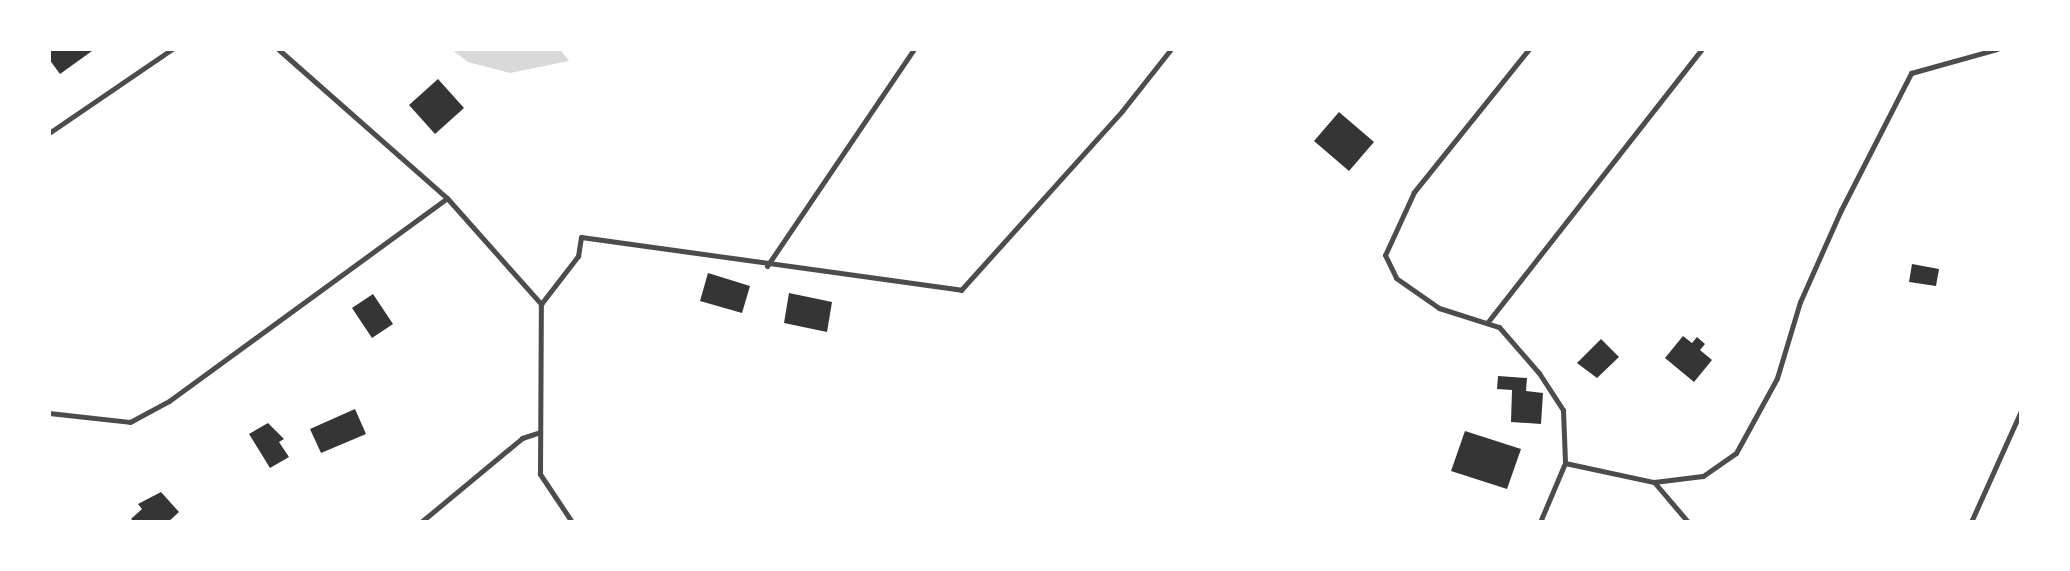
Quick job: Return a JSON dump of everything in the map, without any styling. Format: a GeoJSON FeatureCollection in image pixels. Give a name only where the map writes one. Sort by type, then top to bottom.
{"type":"FeatureCollection","features":[{"type":"Feature","properties":{"kind":"lane"},"geometry":{"type":"LineString","coordinates":[[49,133],[172,49]]}},
{"type":"Feature","properties":{"kind":"lane"},"geometry":{"type":"LineString","coordinates":[[278,49],[447,198],[541,304]]}},
{"type":"Feature","properties":{"kind":"lane"},"geometry":{"type":"LineString","coordinates":[[767,266],[914,49]]}},
{"type":"Feature","properties":{"kind":"lane"},"geometry":{"type":"LineString","coordinates":[[572,522],[540,474],[541,304],[578,256],[581,237],[621,240],[767,266],[961,290],[1122,111],[1171,49]]}},
{"type":"Feature","properties":{"kind":"lane"},"geometry":{"type":"LineString","coordinates":[[1529,49],[1414,192],[1385,255],[1396,278],[1439,308],[1499,327],[1539,373],[1563,410],[1565,463],[1540,522]]}},
{"type":"Feature","properties":{"kind":"lane"},"geometry":{"type":"LineString","coordinates":[[1487,323],[1702,49]]}},
{"type":"Feature","properties":{"kind":"lane"},"geometry":{"type":"LineString","coordinates":[[1565,463],[1654,482],[1703,476],[1736,453],[1777,377],[1800,302],[1841,210],[1911,73],[1997,49]]}},
{"type":"Feature","properties":{"kind":"lane"},"geometry":{"type":"LineString","coordinates":[[49,413],[130,422],[169,401],[447,198]]}},
{"type":"Feature","properties":{"kind":"lane"},"geometry":{"type":"LineString","coordinates":[[1971,522],[2021,411]]}},
{"type":"Feature","properties":{"kind":"lane"},"geometry":{"type":"LineString","coordinates":[[421,522],[522,438],[540,432]]}},
{"type":"Feature","properties":{"kind":"lane"},"geometry":{"type":"LineString","coordinates":[[1654,482],[1688,522]]}},
{"type":"Feature","properties":{"kind":"shaded area"},"geometry":{"type":"Polygon","coordinates":[[[451,49],[560,49],[569,61],[510,73],[468,62],[451,49]]]}},
{"type":"Feature","properties":{"kind":"building"},"geometry":{"type":"Polygon","coordinates":[[[49,49],[92,51],[60,74],[49,59],[49,49]]]}},
{"type":"Feature","properties":{"kind":"building"},"geometry":{"type":"Polygon","coordinates":[[[438,79],[464,108],[435,134],[409,105],[438,79]]]}},
{"type":"Feature","properties":{"kind":"building"},"geometry":{"type":"Polygon","coordinates":[[[1339,112],[1374,142],[1349,171],[1314,141],[1339,112]]]}},
{"type":"Feature","properties":{"kind":"building"},"geometry":{"type":"Polygon","coordinates":[[[1912,264],[1939,269],[1936,286],[1909,282],[1912,264]]]}},
{"type":"Feature","properties":{"kind":"building"},"geometry":{"type":"Polygon","coordinates":[[[708,273],[750,286],[742,313],[700,301],[708,273]]]}},
{"type":"Feature","properties":{"kind":"building"},"geometry":{"type":"Polygon","coordinates":[[[789,293],[832,302],[827,332],[784,323],[789,293]]]}},
{"type":"Feature","properties":{"kind":"building"},"geometry":{"type":"Polygon","coordinates":[[[373,294],[393,324],[372,338],[352,308],[373,294]]]}},
{"type":"Feature","properties":{"kind":"building"},"geometry":{"type":"Polygon","coordinates":[[[1683,336],[1692,343],[1697,337],[1705,344],[1700,350],[1712,360],[1694,382],[1665,358],[1683,336]]]}},
{"type":"Feature","properties":{"kind":"building"},"geometry":{"type":"Polygon","coordinates":[[[1601,339],[1619,357],[1597,378],[1577,363],[1601,339]]]}},
{"type":"Feature","properties":{"kind":"building"},"geometry":{"type":"Polygon","coordinates":[[[1498,376],[1527,378],[1526,391],[1543,393],[1541,424],[1511,422],[1512,390],[1497,389],[1498,376]]]}},
{"type":"Feature","properties":{"kind":"building"},"geometry":{"type":"Polygon","coordinates":[[[355,409],[366,434],[321,453],[310,429],[355,409]]]}},
{"type":"Feature","properties":{"kind":"building"},"geometry":{"type":"Polygon","coordinates":[[[268,423],[284,439],[279,442],[289,457],[270,468],[249,434],[268,423]]]}},
{"type":"Feature","properties":{"kind":"building"},"geometry":{"type":"Polygon","coordinates":[[[1465,431],[1521,449],[1507,489],[1451,471],[1465,431]]]}},
{"type":"Feature","properties":{"kind":"building"},"geometry":{"type":"Polygon","coordinates":[[[161,492],[179,512],[168,522],[134,522],[131,519],[142,509],[138,504],[161,492]]]}}]}
